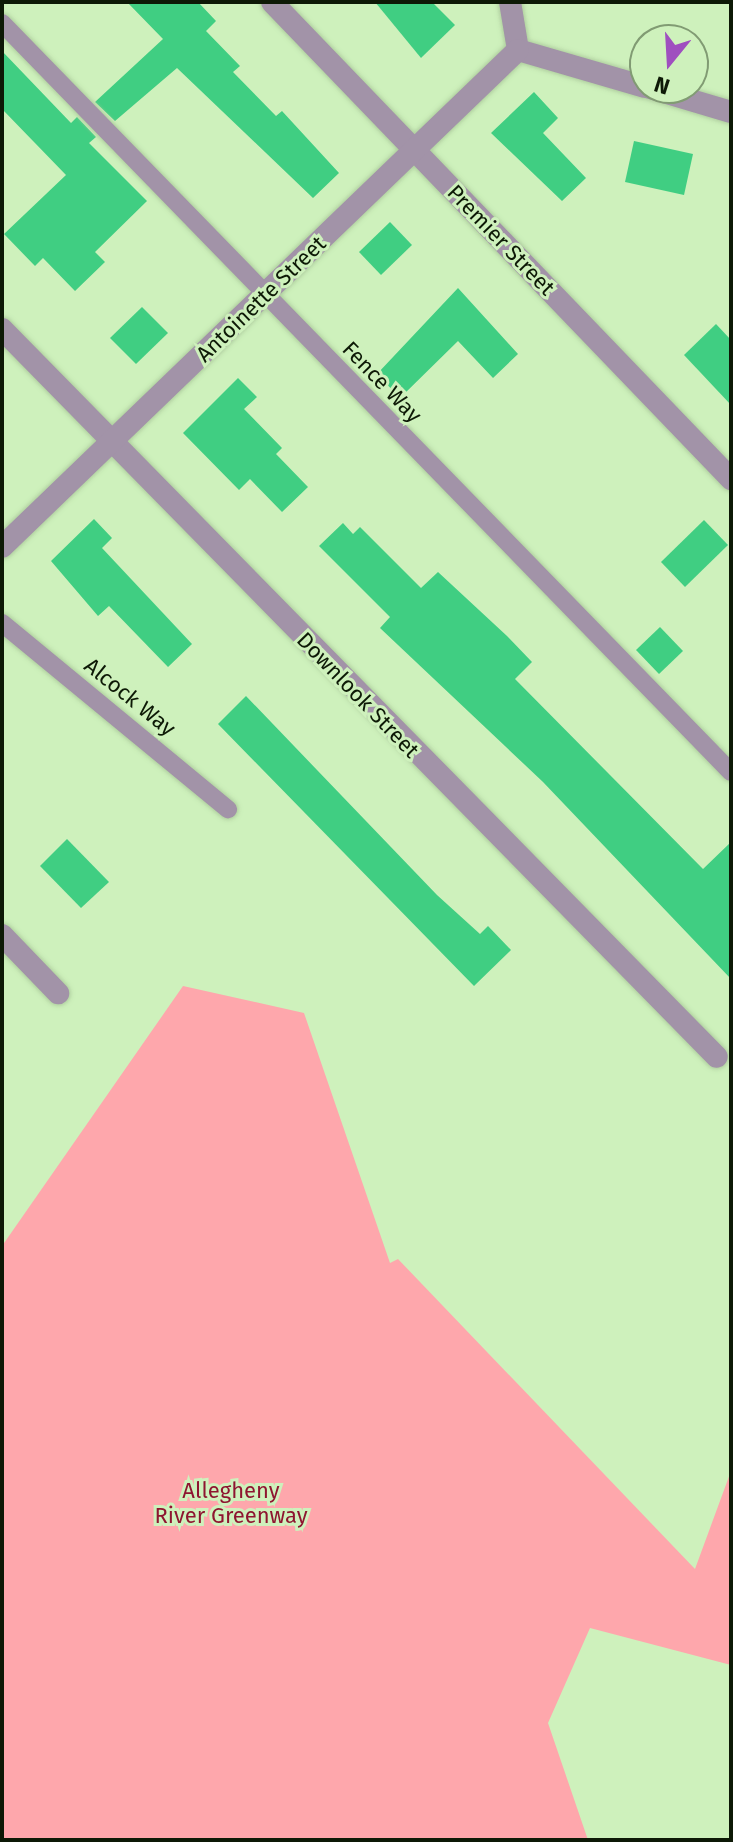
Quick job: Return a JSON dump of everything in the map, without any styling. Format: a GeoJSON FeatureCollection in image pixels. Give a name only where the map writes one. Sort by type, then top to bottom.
{"type":"FeatureCollection","features":[{"type":"Feature","properties":{"kind":"street","name":"Premier Street"},"geometry":{"type":"LineString","coordinates":[[272,2],[731,479]]}},
{"type":"Feature","properties":{"kind":"street"},"geometry":{"type":"LineString","coordinates":[[510,2],[518,50],[629,82]]}},
{"type":"Feature","properties":{"kind":"street","name":"Antoinette Street"},"geometry":{"type":"LineString","coordinates":[[2,547],[518,50]]}},
{"type":"Feature","properties":{"kind":"street"},"geometry":{"type":"LineString","coordinates":[[704,104],[731,112]]}},
{"type":"Feature","properties":{"kind":"street","name":"Downlook Street"},"geometry":{"type":"LineString","coordinates":[[2,329],[717,1057]]}},
{"type":"Feature","properties":{"kind":"street"},"geometry":{"type":"LineString","coordinates":[[2,935],[58,993]]}},
{"type":"Feature","properties":{"kind":"lane","name":"Fence Way"},"geometry":{"type":"LineString","coordinates":[[2,23],[731,772]]}},
{"type":"Feature","properties":{"kind":"lane","name":"Alcock Way"},"geometry":{"type":"LineString","coordinates":[[2,623],[228,809]]}},
{"type":"Feature","properties":{"kind":"green space","name":"Allegheny River Greenway"},"geometry":{"type":"Polygon","coordinates":[[[183,986],[304,1013],[390,1263],[398,1259],[695,1569],[731,1471],[731,1665],[590,1628],[548,1723],[588,1840],[2,1840],[2,1246],[183,986]]]}},
{"type":"Feature","properties":{"kind":"building"},"geometry":{"type":"Polygon","coordinates":[[[127,2],[198,2],[216,21],[206,31],[240,66],[233,72],[276,116],[282,111],[339,173],[313,198],[177,68],[115,121],[95,102],[163,39],[127,2]]]}},
{"type":"Feature","properties":{"kind":"building"},"geometry":{"type":"Polygon","coordinates":[[[375,2],[432,2],[455,25],[421,58],[375,2]]]}},
{"type":"Feature","properties":{"kind":"building"},"geometry":{"type":"Polygon","coordinates":[[[2,51],[71,123],[77,117],[96,137],[89,143],[147,201],[95,252],[105,262],[75,291],[43,258],[35,266],[4,234],[66,175],[2,109],[2,51]]]}},
{"type":"Feature","properties":{"kind":"building"},"geometry":{"type":"Polygon","coordinates":[[[534,92],[558,118],[543,133],[586,178],[562,201],[491,133],[534,92]]]}},
{"type":"Feature","properties":{"kind":"building"},"geometry":{"type":"Polygon","coordinates":[[[634,141],[693,154],[684,195],[625,182],[634,141]]]}},
{"type":"Feature","properties":{"kind":"building"},"geometry":{"type":"Polygon","coordinates":[[[390,222],[412,245],[381,275],[359,252],[390,222]]]}},
{"type":"Feature","properties":{"kind":"building"},"geometry":{"type":"Polygon","coordinates":[[[458,288],[518,354],[493,378],[458,341],[400,398],[377,374],[458,288]]]}},
{"type":"Feature","properties":{"kind":"building"},"geometry":{"type":"Polygon","coordinates":[[[142,307],[168,333],[136,364],[110,338],[142,307]]]}},
{"type":"Feature","properties":{"kind":"building"},"geometry":{"type":"Polygon","coordinates":[[[716,324],[731,340],[731,405],[684,355],[716,324]]]}},
{"type":"Feature","properties":{"kind":"building"},"geometry":{"type":"Polygon","coordinates":[[[238,378],[257,397],[244,409],[282,448],[276,454],[308,487],[282,512],[250,479],[239,490],[183,433],[238,378]]]}},
{"type":"Feature","properties":{"kind":"building"},"geometry":{"type":"Polygon","coordinates":[[[94,519],[112,538],[102,548],[192,644],[168,667],[109,606],[98,616],[51,561],[94,519]]]}},
{"type":"Feature","properties":{"kind":"building"},"geometry":{"type":"Polygon","coordinates":[[[704,520],[728,545],[685,587],[661,562],[704,520]]]}},
{"type":"Feature","properties":{"kind":"building"},"geometry":{"type":"Polygon","coordinates":[[[343,523],[353,534],[360,527],[421,588],[438,572],[507,636],[532,662],[515,679],[703,869],[731,842],[731,979],[543,782],[380,628],[390,617],[319,546],[343,523]]]}},
{"type":"Feature","properties":{"kind":"building"},"geometry":{"type":"Polygon","coordinates":[[[660,627],[683,651],[659,674],[636,650],[660,627]]]}},
{"type":"Feature","properties":{"kind":"building"},"geometry":{"type":"Polygon","coordinates":[[[246,696],[437,895],[480,934],[488,926],[511,950],[474,986],[218,724],[246,696]]]}},
{"type":"Feature","properties":{"kind":"building"},"geometry":{"type":"Polygon","coordinates":[[[67,839],[109,882],[81,908],[40,866],[67,839]]]}}]}
